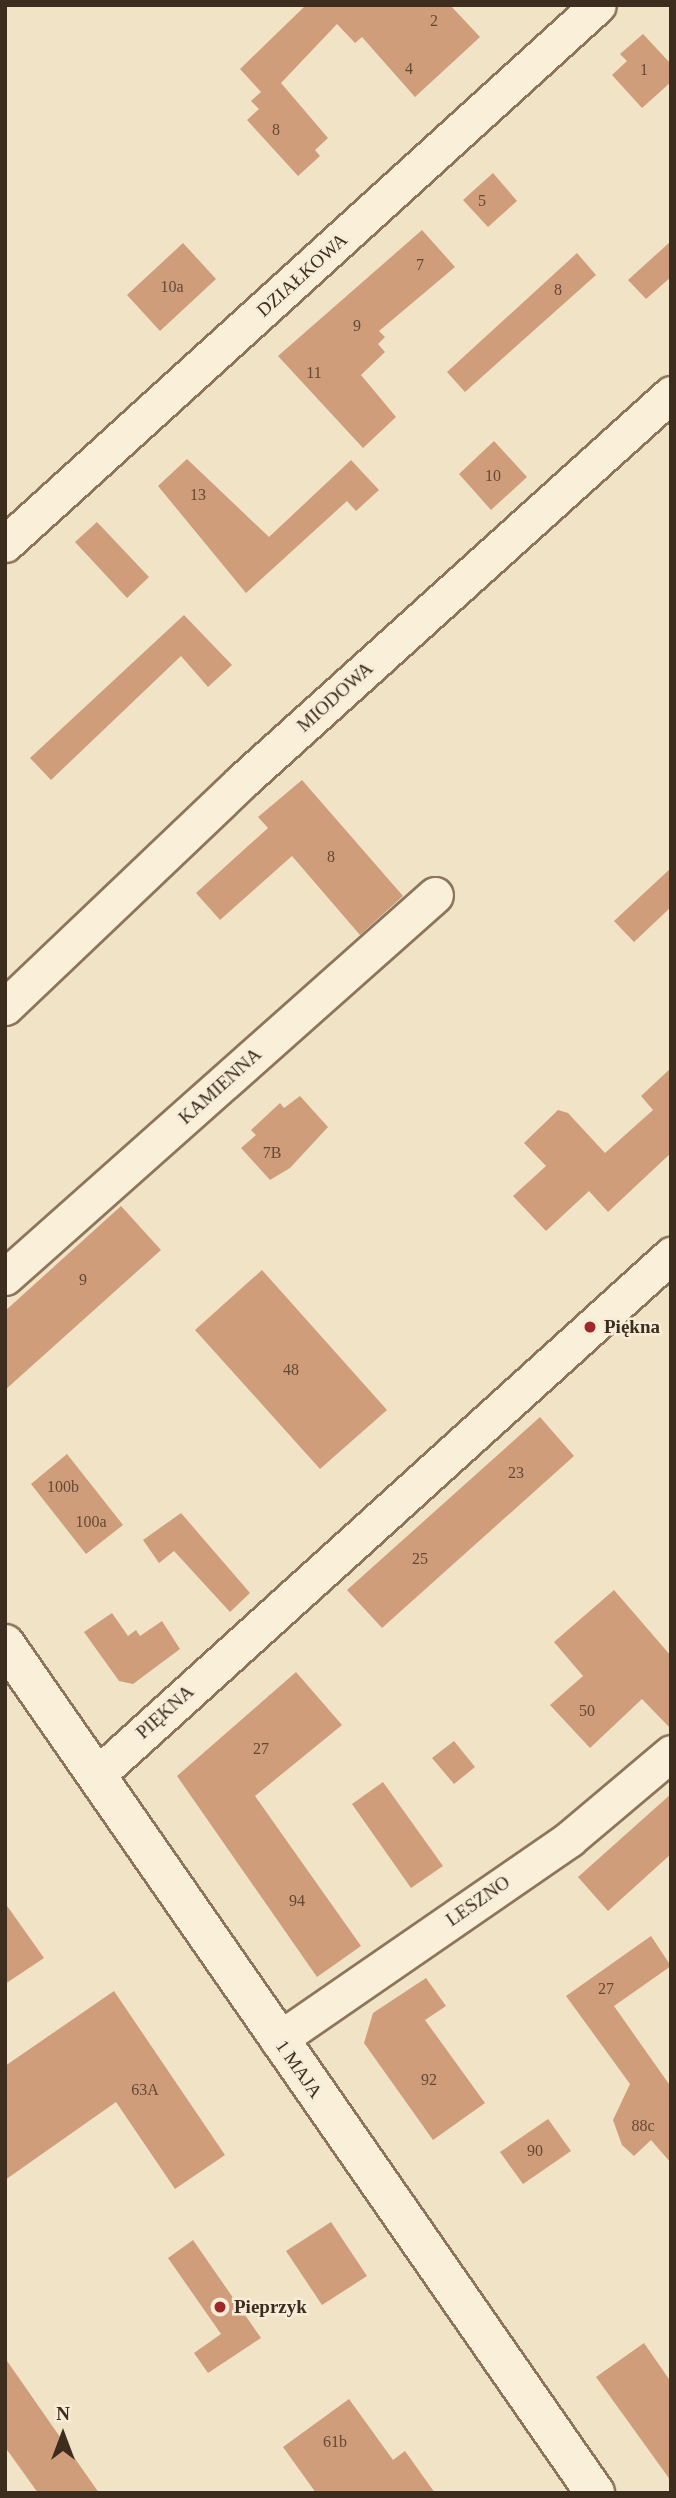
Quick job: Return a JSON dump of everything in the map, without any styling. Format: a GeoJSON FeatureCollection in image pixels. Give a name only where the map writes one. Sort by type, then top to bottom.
{"type":"FeatureCollection","features":[{"type":"Feature","properties":{"kind":"street","name":"DZIAŁKOWA"},"geometry":{"type":"LineString","coordinates":[[5,544],[598,5]]}},
{"type":"Feature","properties":{"kind":"street","name":"MIODOWA"},"geometry":{"type":"LineString","coordinates":[[5,1007],[241,782],[671,394]]}},
{"type":"Feature","properties":{"kind":"street","name":"KAMIENNA"},"geometry":{"type":"LineString","coordinates":[[5,1277],[435,895]]}},
{"type":"Feature","properties":{"kind":"street","name":"PIĘKNA"},"geometry":{"type":"LineString","coordinates":[[97,1775],[665,1272]]}},
{"type":"Feature","properties":{"kind":"street","name":"1 MAJA"},"geometry":{"type":"LineString","coordinates":[[5,1644],[595,2493]]}},
{"type":"Feature","properties":{"kind":"street","name":"LESZNO"},"geometry":{"type":"LineString","coordinates":[[278,2040],[569,1839],[671,1753]]}},
{"type":"Feature","properties":{"kind":"building"},"geometry":{"type":"Polygon","coordinates":[[[306,5],[450,5],[480,37],[415,97],[362,37],[355,43],[337,24],[281,83],[328,138],[315,150],[320,156],[298,176],[247,120],[259,109],[251,101],[261,92],[240,69],[306,5]]]}},
{"type":"Feature","properties":{"kind":"building"},"geometry":{"type":"Polygon","coordinates":[[[643,34],[671,64],[671,82],[642,108],[612,75],[627,61],[620,54],[643,34]]]}},
{"type":"Feature","properties":{"kind":"building"},"geometry":{"type":"Polygon","coordinates":[[[493,173],[517,201],[488,227],[463,200],[493,173]]]}},
{"type":"Feature","properties":{"kind":"building"},"geometry":{"type":"Polygon","coordinates":[[[422,230],[455,267],[379,331],[385,337],[378,344],[385,352],[361,375],[396,417],[363,448],[278,356],[422,230]]]}},
{"type":"Feature","properties":{"kind":"building"},"geometry":{"type":"Polygon","coordinates":[[[671,241],[671,277],[646,299],[628,280],[671,241]]]}},
{"type":"Feature","properties":{"kind":"building"},"geometry":{"type":"Polygon","coordinates":[[[183,243],[216,279],[160,331],[127,295],[183,243]]]}},
{"type":"Feature","properties":{"kind":"building"},"geometry":{"type":"Polygon","coordinates":[[[577,253],[596,275],[465,392],[447,372],[577,253]]]}},
{"type":"Feature","properties":{"kind":"building"},"geometry":{"type":"Polygon","coordinates":[[[494,441],[527,477],[491,510],[459,474],[494,441]]]}},
{"type":"Feature","properties":{"kind":"building"},"geometry":{"type":"Polygon","coordinates":[[[187,459],[269,537],[351,460],[379,490],[356,511],[347,501],[246,593],[158,486],[187,459]]]}},
{"type":"Feature","properties":{"kind":"building"},"geometry":{"type":"Polygon","coordinates":[[[97,522],[149,577],[127,598],[75,542],[97,522]]]}},
{"type":"Feature","properties":{"kind":"building"},"geometry":{"type":"Polygon","coordinates":[[[184,615],[232,665],[208,687],[181,656],[51,780],[30,758],[184,615]]]}},
{"type":"Feature","properties":{"kind":"building"},"geometry":{"type":"Polygon","coordinates":[[[302,780],[403,896],[360,935],[292,856],[220,920],[196,893],[268,828],[258,817],[302,780]]]}},
{"type":"Feature","properties":{"kind":"building"},"geometry":{"type":"Polygon","coordinates":[[[671,868],[671,907],[634,942],[614,921],[671,868]]]}},
{"type":"Feature","properties":{"kind":"building"},"geometry":{"type":"Polygon","coordinates":[[[671,1068],[671,1153],[608,1212],[589,1191],[546,1231],[513,1196],[546,1166],[524,1143],[558,1110],[568,1113],[605,1153],[653,1110],[641,1096],[671,1068]]]}},
{"type":"Feature","properties":{"kind":"building"},"geometry":{"type":"Polygon","coordinates":[[[300,1096],[328,1127],[290,1168],[270,1180],[241,1148],[256,1135],[251,1130],[280,1103],[284,1108],[300,1096]]]}},
{"type":"Feature","properties":{"kind":"building"},"geometry":{"type":"Polygon","coordinates":[[[121,1206],[161,1250],[5,1390],[5,1311],[121,1206]]]}},
{"type":"Feature","properties":{"kind":"building"},"geometry":{"type":"Polygon","coordinates":[[[262,1270],[387,1410],[320,1469],[195,1330],[262,1270]]]}},
{"type":"Feature","properties":{"kind":"building"},"geometry":{"type":"Polygon","coordinates":[[[540,1417],[574,1456],[382,1628],[347,1590],[540,1417]]]}},
{"type":"Feature","properties":{"kind":"building"},"geometry":{"type":"Polygon","coordinates":[[[67,1454],[123,1525],[86,1554],[31,1484],[67,1454]]]}},
{"type":"Feature","properties":{"kind":"building"},"geometry":{"type":"Polygon","coordinates":[[[181,1513],[250,1593],[230,1612],[174,1551],[159,1563],[143,1540],[181,1513]]]}},
{"type":"Feature","properties":{"kind":"building"},"geometry":{"type":"Polygon","coordinates":[[[614,1590],[671,1656],[671,1729],[642,1699],[590,1748],[550,1705],[583,1676],[554,1642],[614,1590]]]}},
{"type":"Feature","properties":{"kind":"building"},"geometry":{"type":"Polygon","coordinates":[[[112,1613],[128,1636],[136,1630],[140,1636],[162,1621],[180,1649],[133,1684],[119,1681],[84,1632],[112,1613]]]}},
{"type":"Feature","properties":{"kind":"building"},"geometry":{"type":"Polygon","coordinates":[[[296,1672],[342,1725],[255,1796],[361,1946],[317,1977],[177,1776],[296,1672]]]}},
{"type":"Feature","properties":{"kind":"building"},"geometry":{"type":"Polygon","coordinates":[[[454,1741],[475,1767],[454,1784],[432,1758],[454,1741]]]}},
{"type":"Feature","properties":{"kind":"building"},"geometry":{"type":"Polygon","coordinates":[[[383,1782],[443,1866],[411,1888],[352,1804],[383,1782]]]}},
{"type":"Feature","properties":{"kind":"building"},"geometry":{"type":"Polygon","coordinates":[[[671,1794],[671,1854],[608,1911],[578,1877],[671,1794]]]}},
{"type":"Feature","properties":{"kind":"building"},"geometry":{"type":"Polygon","coordinates":[[[5,1903],[44,1958],[5,1984],[5,1903]]]}},
{"type":"Feature","properties":{"kind":"building"},"geometry":{"type":"Polygon","coordinates":[[[651,1936],[671,1966],[614,2006],[671,2087],[671,2163],[651,2140],[634,2156],[622,2145],[613,2120],[630,2084],[566,1996],[651,1936]]]}},
{"type":"Feature","properties":{"kind":"building"},"geometry":{"type":"Polygon","coordinates":[[[426,1978],[446,2006],[425,2020],[485,2103],[433,2140],[364,2043],[373,2013],[426,1978]]]}},
{"type":"Feature","properties":{"kind":"building"},"geometry":{"type":"Polygon","coordinates":[[[114,1991],[225,2155],[175,2189],[116,2102],[5,2180],[5,2066],[114,1991]]]}},
{"type":"Feature","properties":{"kind":"building"},"geometry":{"type":"Polygon","coordinates":[[[548,2119],[571,2151],[523,2184],[500,2152],[548,2119]]]}},
{"type":"Feature","properties":{"kind":"building"},"geometry":{"type":"Polygon","coordinates":[[[331,2222],[367,2276],[322,2305],[286,2251],[331,2222]]]}},
{"type":"Feature","properties":{"kind":"building"},"geometry":{"type":"Polygon","coordinates":[[[193,2240],[261,2338],[208,2373],[194,2353],[221,2334],[168,2258],[193,2240]]]}},
{"type":"Feature","properties":{"kind":"building"},"geometry":{"type":"Polygon","coordinates":[[[644,2343],[671,2382],[671,2481],[596,2377],[644,2343]]]}},
{"type":"Feature","properties":{"kind":"building"},"geometry":{"type":"Polygon","coordinates":[[[5,2358],[99,2493],[38,2493],[5,2447],[5,2358]]]}},
{"type":"Feature","properties":{"kind":"building"},"geometry":{"type":"Polygon","coordinates":[[[349,2399],[393,2460],[405,2451],[435,2493],[316,2493],[283,2447],[349,2399]]]}},
{"type":"Feature","properties":{"kind":"place","name":"Piękna"},"geometry":{"type":"Point","coordinates":[590,1327]}},
{"type":"Feature","properties":{"kind":"place","name":"Pieprzyk"},"geometry":{"type":"Point","coordinates":[220,2307]}}]}
